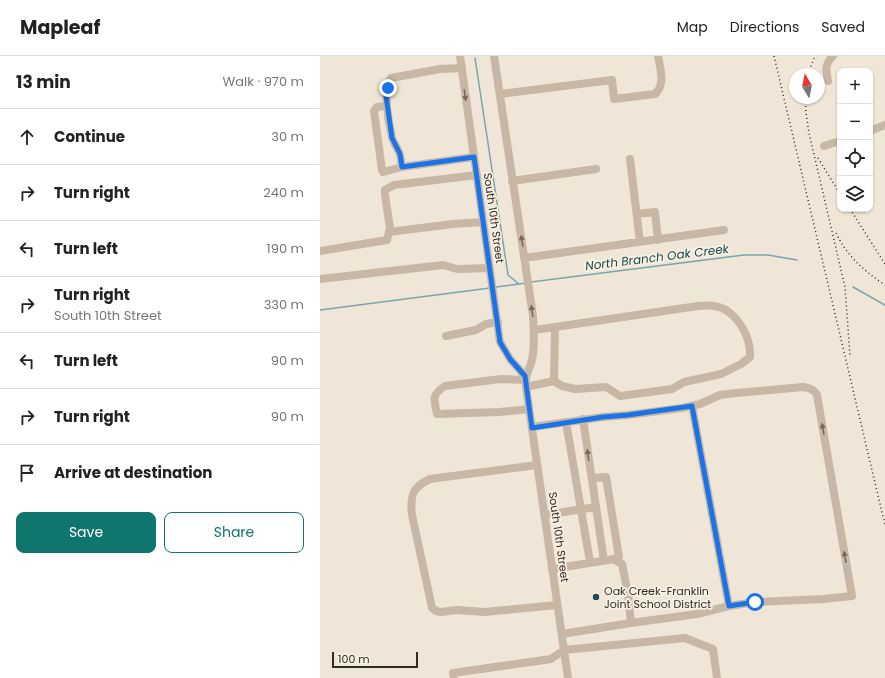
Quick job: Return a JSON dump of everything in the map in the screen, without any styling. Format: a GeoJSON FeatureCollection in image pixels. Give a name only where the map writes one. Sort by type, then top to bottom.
{"type":"FeatureCollection","features":[{"type":"Feature","properties":{"kind":"street","name":"South 10th Street"},"geometry":{"type":"LineString","coordinates":[[460,56],[500,342],[525,381],[568,678]]}},
{"type":"Feature","properties":{"kind":"street","name":"South 10th Street"},"geometry":{"type":"LineString","coordinates":[[494,56],[533,316],[534,339],[532,360],[525,381]]}},
{"type":"Feature","properties":{"kind":"street"},"geometry":{"type":"LineString","coordinates":[[500,94],[612,80],[614,99],[655,94],[662,84],[658,56]]}},
{"type":"Feature","properties":{"kind":"street"},"geometry":{"type":"LineString","coordinates":[[828,82],[826,67],[833,56]]}},
{"type":"Feature","properties":{"kind":"street"},"geometry":{"type":"LineString","coordinates":[[402,167],[400,154],[392,138],[387,106],[386,96],[389,80],[391,78],[462,68]]}},
{"type":"Feature","properties":{"kind":"street"},"geometry":{"type":"LineString","coordinates":[[387,106],[377,108],[374,111],[383,172],[402,167],[474,157]]}},
{"type":"Feature","properties":{"kind":"street"},"geometry":{"type":"LineString","coordinates":[[873,130],[885,125]]}},
{"type":"Feature","properties":{"kind":"street"},"geometry":{"type":"LineString","coordinates":[[824,146],[837,142]]}},
{"type":"Feature","properties":{"kind":"street"},"geometry":{"type":"LineString","coordinates":[[630,159],[640,242]]}},
{"type":"Feature","properties":{"kind":"street"},"geometry":{"type":"LineString","coordinates":[[512,181],[596,169]]}},
{"type":"Feature","properties":{"kind":"street"},"geometry":{"type":"LineString","coordinates":[[320,250],[387,240],[390,228],[385,190],[394,185],[477,176]]}},
{"type":"Feature","properties":{"kind":"street"},"geometry":{"type":"LineString","coordinates":[[637,214],[654,212],[658,240]]}},
{"type":"Feature","properties":{"kind":"street"},"geometry":{"type":"LineString","coordinates":[[389,232],[483,222]]}},
{"type":"Feature","properties":{"kind":"street"},"geometry":{"type":"LineString","coordinates":[[524,258],[724,230]]}},
{"type":"Feature","properties":{"kind":"street"},"geometry":{"type":"LineString","coordinates":[[320,279],[442,265],[457,269],[490,268]]}},
{"type":"Feature","properties":{"kind":"street"},"geometry":{"type":"LineString","coordinates":[[529,409],[500,412],[437,414],[434,402],[435,395],[445,386],[502,379],[525,381],[554,380],[562,386],[575,389],[606,388],[620,396],[658,392],[672,389],[684,382],[698,378],[721,374],[741,364],[750,357],[750,348],[744,330],[725,310],[711,305],[534,330]]}},
{"type":"Feature","properties":{"kind":"street"},"geometry":{"type":"LineString","coordinates":[[446,336],[476,330],[486,324],[498,322]]}},
{"type":"Feature","properties":{"kind":"street"},"geometry":{"type":"LineString","coordinates":[[554,380],[555,327]]}},
{"type":"Feature","properties":{"kind":"street"},"geometry":{"type":"LineString","coordinates":[[532,428],[583,419],[628,415],[692,406],[720,395],[791,387],[810,388],[815,391],[817,395],[852,596],[823,600],[755,602],[729,606],[697,614],[562,634]]}},
{"type":"Feature","properties":{"kind":"street"},"geometry":{"type":"LineString","coordinates":[[692,406],[729,606]]}},
{"type":"Feature","properties":{"kind":"street"},"geometry":{"type":"LineString","coordinates":[[583,419],[604,560]]}},
{"type":"Feature","properties":{"kind":"street"},"geometry":{"type":"LineString","coordinates":[[566,422],[590,562]]}},
{"type":"Feature","properties":{"kind":"street"},"geometry":{"type":"LineString","coordinates":[[537,465],[430,479],[421,483],[413,493],[410,504],[432,608],[436,611],[441,612],[457,610],[486,612],[558,605]]}},
{"type":"Feature","properties":{"kind":"street"},"geometry":{"type":"LineString","coordinates":[[592,478],[606,477],[619,557],[618,562]]}},
{"type":"Feature","properties":{"kind":"street"},"geometry":{"type":"LineString","coordinates":[[544,515],[610,506]]}},
{"type":"Feature","properties":{"kind":"street"},"geometry":{"type":"LineString","coordinates":[[552,569],[614,559],[622,564],[628,594],[631,623]]}},
{"type":"Feature","properties":{"kind":"street"},"geometry":{"type":"LineString","coordinates":[[454,678],[453,673],[551,659],[564,650],[685,638],[713,649],[717,678]]}},
{"type":"Feature","properties":{"kind":"waterway","name":"North Branch Oak Creek"},"geometry":{"type":"LineString","coordinates":[[475,58],[508,275],[519,284]]}},
{"type":"Feature","properties":{"kind":"waterway","name":"North Branch Oak Creek"},"geometry":{"type":"LineString","coordinates":[[531,282],[744,255],[768,255],[797,260]]}},
{"type":"Feature","properties":{"kind":"waterway","name":"North Branch Oak Creek"},"geometry":{"type":"LineString","coordinates":[[496,287],[526,283]]}},
{"type":"Feature","properties":{"kind":"waterway","name":"North Branch Oak Creek"},"geometry":{"type":"LineString","coordinates":[[853,287],[885,305]]}},
{"type":"Feature","properties":{"kind":"waterway","name":"North Branch Oak Creek"},"geometry":{"type":"LineString","coordinates":[[320,310],[490,288]]}},
{"type":"Feature","properties":{"kind":"railway"},"geometry":{"type":"LineString","coordinates":[[774,56],[885,525]]}},
{"type":"Feature","properties":{"kind":"railway"},"geometry":{"type":"LineString","coordinates":[[810,68],[815,56]]}},
{"type":"Feature","properties":{"kind":"railway"},"geometry":{"type":"LineString","coordinates":[[805,104],[809,133],[845,287],[850,356]]}},
{"type":"Feature","properties":{"kind":"railway"},"geometry":{"type":"LineString","coordinates":[[818,158],[837,189]]}},
{"type":"Feature","properties":{"kind":"railway"},"geometry":{"type":"LineString","coordinates":[[852,212],[885,264]]}},
{"type":"Feature","properties":{"kind":"railway"},"geometry":{"type":"LineString","coordinates":[[836,233],[845,249],[851,256],[870,274],[885,285]]}},
{"type":"Feature","properties":{"kind":"place","name":"Oak Creek-Franklin Joint School District"},"geometry":{"type":"Point","coordinates":[596,597]}},
{"type":"Feature","properties":{"kind":"route"},"geometry":{"type":"LineString","coordinates":[[388,88],[386,96],[392,138],[400,154],[402,167],[474,157],[500,342],[510,359],[525,376],[532,428],[603,417],[692,406],[729,606],[755,602]]}}]}
